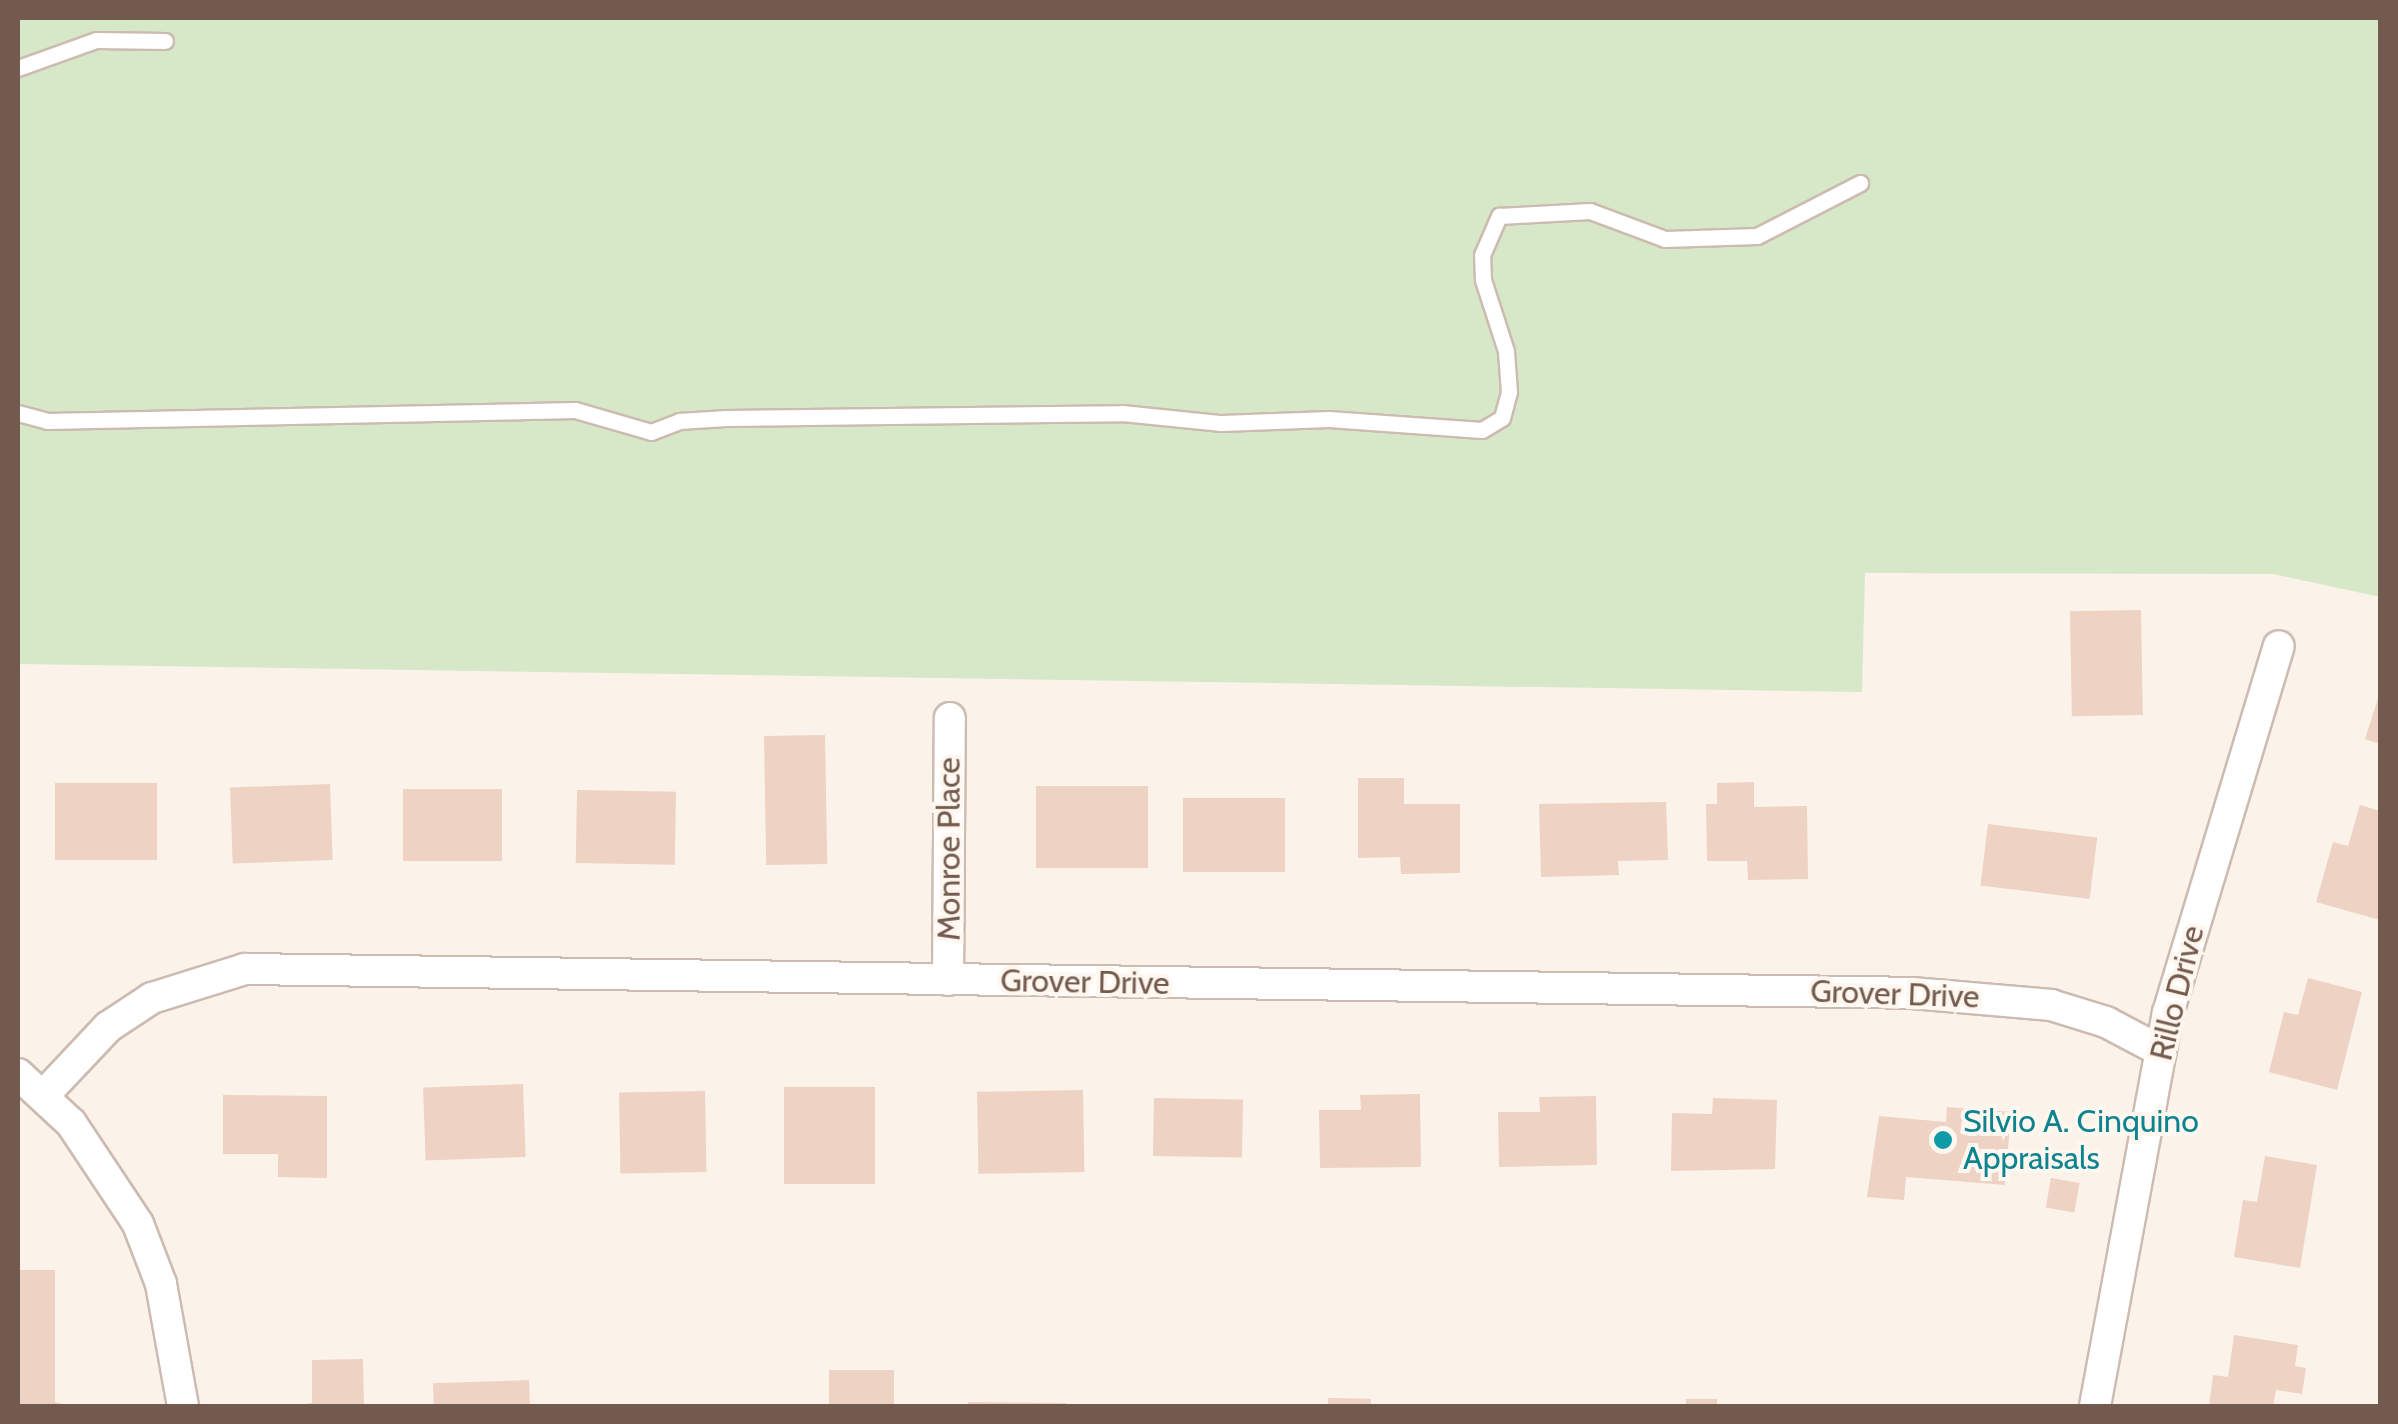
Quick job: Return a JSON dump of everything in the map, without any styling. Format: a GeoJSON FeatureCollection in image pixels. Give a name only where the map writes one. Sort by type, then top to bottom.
{"type":"FeatureCollection","features":[{"type":"Feature","properties":{"kind":"street","name":"Rillo Drive"},"geometry":{"type":"LineString","coordinates":[[2095,1406],[2161,1051],[2191,930],[2279,646]]}},
{"type":"Feature","properties":{"kind":"street","name":"Monroe Place"},"geometry":{"type":"LineString","coordinates":[[948,980],[950,718]]}},
{"type":"Feature","properties":{"kind":"street","name":"Grover Drive"},"geometry":{"type":"LineString","coordinates":[[43,1096],[94,1039],[152,998],[245,969],[1994,997],[2106,1022],[2161,1051]]}},
{"type":"Feature","properties":{"kind":"street"},"geometry":{"type":"LineString","coordinates":[[18,1074],[43,1096],[108,1170],[138,1224],[161,1284],[183,1406]]}},
{"type":"Feature","properties":{"kind":"lane"},"geometry":{"type":"LineString","coordinates":[[18,68],[96,40],[165,42]]}},
{"type":"Feature","properties":{"kind":"lane"},"geometry":{"type":"LineString","coordinates":[[18,413],[47,421],[575,410],[651,432],[679,421],[726,418],[1122,413],[1221,423],[1329,419],[1482,430],[1502,418],[1509,392],[1506,351],[1483,280],[1482,256],[1499,216],[1590,211],[1665,239],[1757,236],[1860,184]]}},
{"type":"Feature","properties":{"kind":"green space"},"geometry":{"type":"Polygon","coordinates":[[[18,18],[2380,18],[2380,597],[2273,574],[1865,573],[1862,692],[18,664],[18,18]]]}},
{"type":"Feature","properties":{"kind":"building"},"geometry":{"type":"Polygon","coordinates":[[[2141,610],[2143,715],[2072,716],[2070,611],[2141,610]]]}},
{"type":"Feature","properties":{"kind":"building"},"geometry":{"type":"Polygon","coordinates":[[[2380,692],[2380,744],[2365,739],[2380,692]]]}},
{"type":"Feature","properties":{"kind":"building"},"geometry":{"type":"Polygon","coordinates":[[[825,735],[827,864],[766,865],[764,736],[825,735]]]}},
{"type":"Feature","properties":{"kind":"building"},"geometry":{"type":"Polygon","coordinates":[[[1358,778],[1404,778],[1404,804],[1460,804],[1460,873],[1401,874],[1400,857],[1358,858],[1358,778]]]}},
{"type":"Feature","properties":{"kind":"building"},"geometry":{"type":"Polygon","coordinates":[[[1754,782],[1754,807],[1807,806],[1808,879],[1748,880],[1747,861],[1707,861],[1706,804],[1717,804],[1717,783],[1754,782]]]}},
{"type":"Feature","properties":{"kind":"building"},"geometry":{"type":"Polygon","coordinates":[[[55,783],[157,783],[157,860],[55,860],[55,783]]]}},
{"type":"Feature","properties":{"kind":"building"},"geometry":{"type":"Polygon","coordinates":[[[330,784],[333,860],[233,863],[230,787],[330,784]]]}},
{"type":"Feature","properties":{"kind":"building"},"geometry":{"type":"Polygon","coordinates":[[[1036,786],[1148,786],[1148,868],[1036,868],[1036,786]]]}},
{"type":"Feature","properties":{"kind":"building"},"geometry":{"type":"Polygon","coordinates":[[[403,789],[502,789],[502,861],[403,861],[403,789]]]}},
{"type":"Feature","properties":{"kind":"building"},"geometry":{"type":"Polygon","coordinates":[[[577,790],[676,792],[675,865],[576,863],[577,790]]]}},
{"type":"Feature","properties":{"kind":"building"},"geometry":{"type":"Polygon","coordinates":[[[1183,798],[1285,798],[1285,872],[1183,872],[1183,798]]]}},
{"type":"Feature","properties":{"kind":"building"},"geometry":{"type":"Polygon","coordinates":[[[1666,802],[1668,860],[1618,861],[1619,875],[1541,877],[1539,804],[1666,802]]]}},
{"type":"Feature","properties":{"kind":"building"},"geometry":{"type":"Polygon","coordinates":[[[2360,805],[2380,811],[2380,920],[2316,902],[2333,842],[2348,846],[2360,805]]]}},
{"type":"Feature","properties":{"kind":"building"},"geometry":{"type":"Polygon","coordinates":[[[1988,824],[2097,837],[2090,899],[1980,886],[1988,824]]]}},
{"type":"Feature","properties":{"kind":"building"},"geometry":{"type":"Polygon","coordinates":[[[2308,978],[2362,992],[2337,1090],[2269,1072],[2284,1012],[2298,1015],[2308,978]]]}},
{"type":"Feature","properties":{"kind":"building"},"geometry":{"type":"Polygon","coordinates":[[[523,1084],[526,1157],[426,1160],[423,1087],[523,1084]]]}},
{"type":"Feature","properties":{"kind":"building"},"geometry":{"type":"Polygon","coordinates":[[[784,1087],[875,1087],[875,1184],[784,1184],[784,1087]]]}},
{"type":"Feature","properties":{"kind":"building"},"geometry":{"type":"Polygon","coordinates":[[[1083,1090],[1084,1172],[978,1174],[977,1092],[1083,1090]]]}},
{"type":"Feature","properties":{"kind":"building"},"geometry":{"type":"Polygon","coordinates":[[[705,1091],[706,1172],[620,1173],[619,1093],[705,1091]]]}},
{"type":"Feature","properties":{"kind":"building"},"geometry":{"type":"Polygon","coordinates":[[[1420,1094],[1421,1167],[1320,1168],[1319,1110],[1361,1110],[1360,1095],[1420,1094]]]}},
{"type":"Feature","properties":{"kind":"building"},"geometry":{"type":"Polygon","coordinates":[[[223,1095],[327,1096],[327,1178],[278,1177],[278,1154],[223,1154],[223,1095]]]}},
{"type":"Feature","properties":{"kind":"building"},"geometry":{"type":"Polygon","coordinates":[[[1596,1096],[1597,1165],[1499,1167],[1498,1112],[1540,1112],[1539,1097],[1596,1096]]]}},
{"type":"Feature","properties":{"kind":"building"},"geometry":{"type":"Polygon","coordinates":[[[1154,1098],[1243,1100],[1242,1158],[1153,1156],[1154,1098]]]}},
{"type":"Feature","properties":{"kind":"building"},"geometry":{"type":"Polygon","coordinates":[[[1713,1098],[1777,1100],[1775,1169],[1671,1171],[1672,1113],[1712,1114],[1713,1098]]]}},
{"type":"Feature","properties":{"kind":"building","name":"Silvio A. Cinquino Appraisals"},"geometry":{"type":"Polygon","coordinates":[[[1947,1107],[2011,1112],[2005,1185],[1906,1177],[1904,1200],[1867,1197],[1879,1116],[1946,1122],[1947,1107]]]}},
{"type":"Feature","properties":{"kind":"building"},"geometry":{"type":"Polygon","coordinates":[[[2265,1156],[2317,1165],[2300,1268],[2234,1257],[2243,1200],[2257,1202],[2265,1156]]]}},
{"type":"Feature","properties":{"kind":"building"},"geometry":{"type":"Polygon","coordinates":[[[2051,1178],[2080,1183],[2074,1213],[2046,1208],[2051,1178]]]}},
{"type":"Feature","properties":{"kind":"building"},"geometry":{"type":"Polygon","coordinates":[[[18,1270],[55,1270],[55,1402],[70,1406],[18,1406],[18,1270]]]}},
{"type":"Feature","properties":{"kind":"building"},"geometry":{"type":"Polygon","coordinates":[[[2234,1335],[2298,1345],[2295,1366],[2306,1368],[2302,1394],[2276,1390],[2273,1406],[2209,1406],[2213,1375],[2228,1377],[2234,1335]]]}},
{"type":"Feature","properties":{"kind":"building"},"geometry":{"type":"Polygon","coordinates":[[[363,1359],[364,1406],[297,1406],[312,1403],[312,1360],[363,1359]]]}},
{"type":"Feature","properties":{"kind":"building"},"geometry":{"type":"Polygon","coordinates":[[[829,1370],[894,1370],[894,1406],[829,1406],[829,1370]]]}},
{"type":"Feature","properties":{"kind":"building"},"geometry":{"type":"Polygon","coordinates":[[[529,1380],[530,1406],[434,1406],[433,1383],[529,1380]]]}},
{"type":"Feature","properties":{"kind":"building"},"geometry":{"type":"Polygon","coordinates":[[[1328,1398],[1371,1399],[1371,1406],[1328,1406],[1328,1398]]]}},
{"type":"Feature","properties":{"kind":"building"},"geometry":{"type":"Polygon","coordinates":[[[1686,1399],[1717,1399],[1717,1406],[1686,1406],[1686,1399]]]}},
{"type":"Feature","properties":{"kind":"building"},"geometry":{"type":"Polygon","coordinates":[[[968,1402],[1066,1403],[1066,1406],[968,1406],[968,1402]]]}},
{"type":"Feature","properties":{"kind":"place","name":"Silvio A. Cinquino Appraisals"},"geometry":{"type":"Point","coordinates":[1943,1140]}}]}
